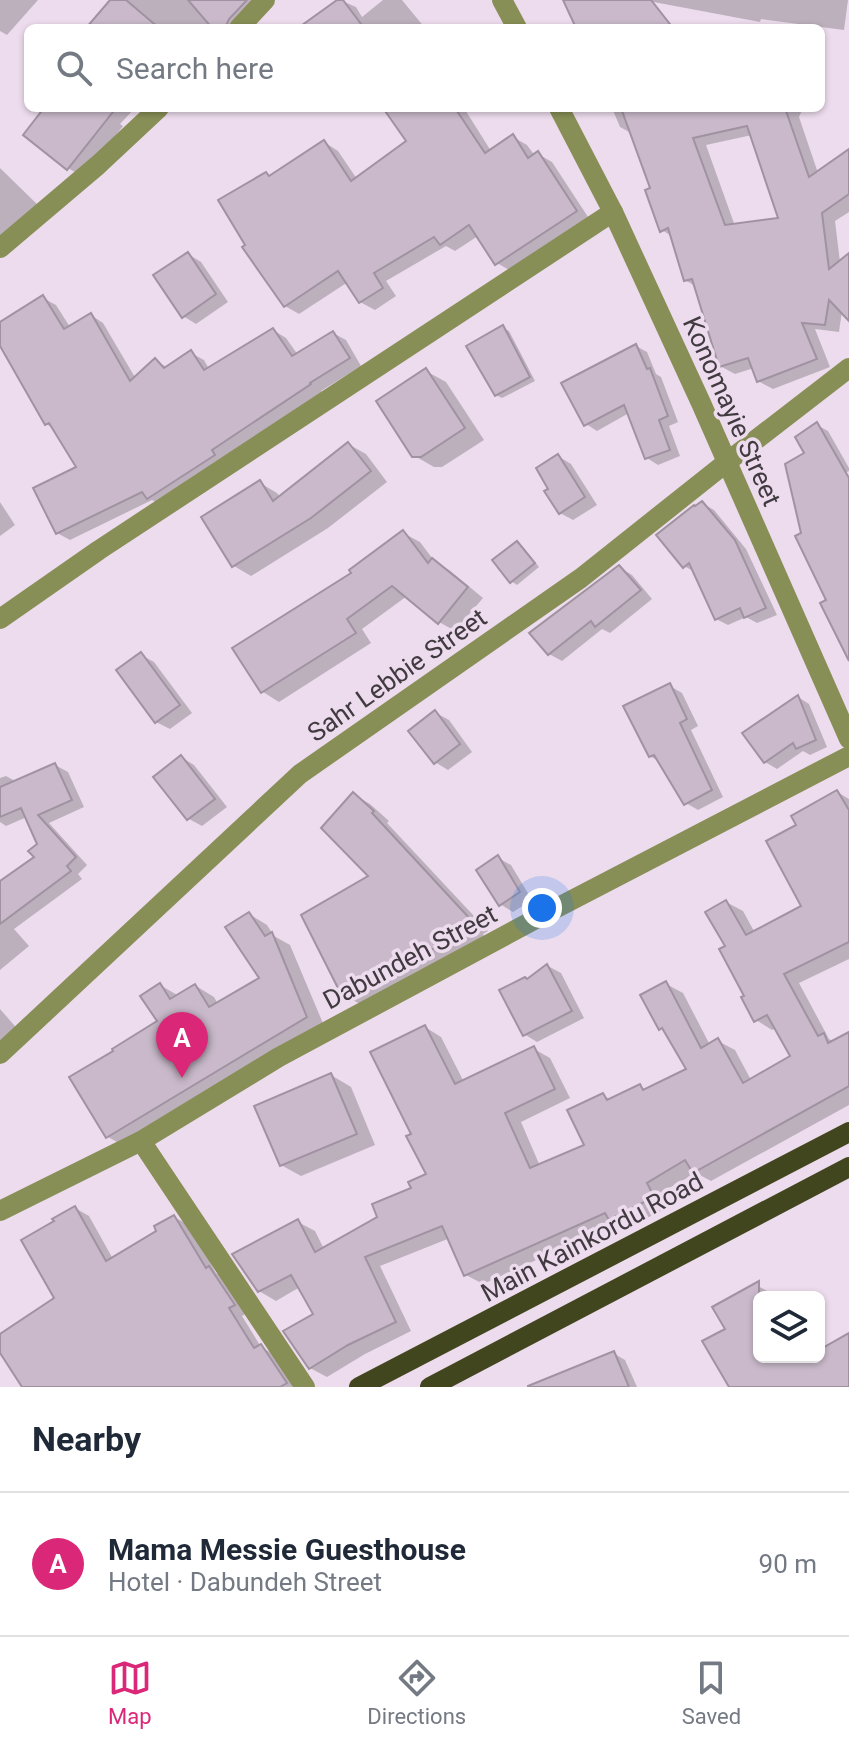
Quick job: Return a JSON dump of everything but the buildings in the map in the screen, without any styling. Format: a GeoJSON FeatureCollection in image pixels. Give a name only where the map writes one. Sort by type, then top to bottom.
{"type":"FeatureCollection","features":[{"type":"Feature","properties":{"kind":"main road","name":"Main Kainkordu Road"},"geometry":{"type":"LineString","coordinates":[[359,1387],[849,1132]]}},
{"type":"Feature","properties":{"kind":"main road"},"geometry":{"type":"LineString","coordinates":[[430,1387],[849,1167]]}},
{"type":"Feature","properties":{"kind":"street"},"geometry":{"type":"LineString","coordinates":[[243,24],[265,0]]}},
{"type":"Feature","properties":{"kind":"street"},"geometry":{"type":"LineString","coordinates":[[502,0],[515,24]]}},
{"type":"Feature","properties":{"kind":"street"},"geometry":{"type":"LineString","coordinates":[[0,248],[155,112]]}},
{"type":"Feature","properties":{"kind":"street","name":"Konomayie Street"},"geometry":{"type":"LineString","coordinates":[[561,112],[613,212],[849,739]]}},
{"type":"Feature","properties":{"kind":"street"},"geometry":{"type":"LineString","coordinates":[[0,619],[99,550],[613,212]]}},
{"type":"Feature","properties":{"kind":"street","name":"Sahr Lebbie Street"},"geometry":{"type":"LineString","coordinates":[[0,1054],[300,774],[581,578],[849,368]]}},
{"type":"Feature","properties":{"kind":"street","name":"Dabundeh Street"},"geometry":{"type":"LineString","coordinates":[[0,1211],[141,1141],[307,1042],[849,756]]}},
{"type":"Feature","properties":{"kind":"street"},"geometry":{"type":"LineString","coordinates":[[141,1141],[305,1387]]}},
{"type":"Feature","properties":{"kind":"place","name":"Mama Messie Guesthouse"},"geometry":{"type":"Point","coordinates":[182,1078]}}]}
